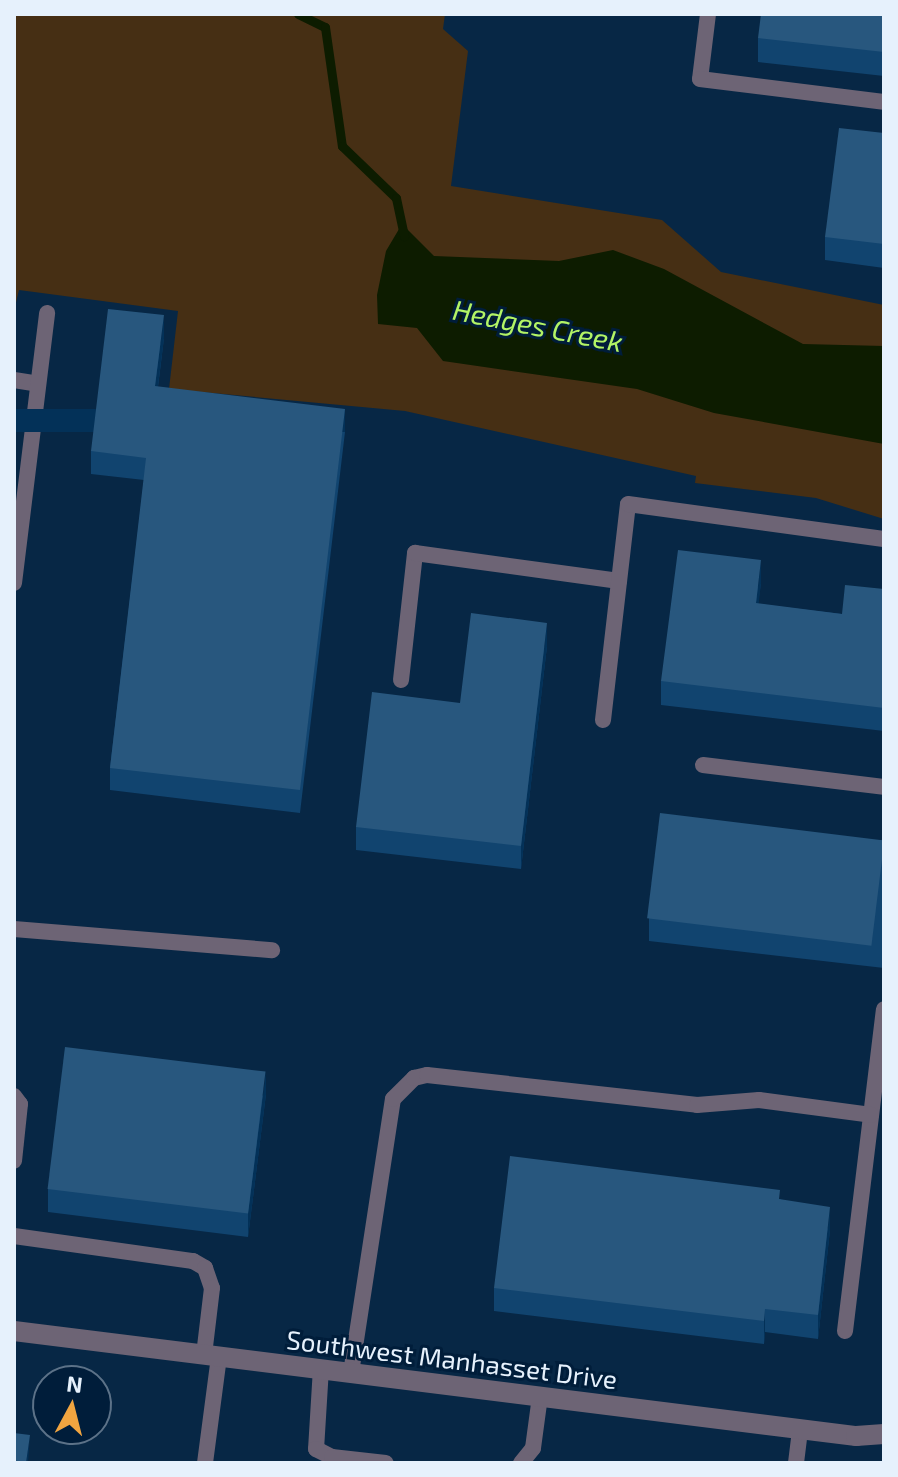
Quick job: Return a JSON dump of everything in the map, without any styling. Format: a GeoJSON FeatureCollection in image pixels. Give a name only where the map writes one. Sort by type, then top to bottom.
{"type":"FeatureCollection","features":[{"type":"Feature","properties":{"kind":"street","name":"Southwest Manhasset Drive"},"geometry":{"type":"LineString","coordinates":[[14,1331],[800,1429],[884,1434]]}},
{"type":"Feature","properties":{"kind":"lane"},"geometry":{"type":"LineString","coordinates":[[708,14],[700,79],[884,102]]}},
{"type":"Feature","properties":{"kind":"lane"},"geometry":{"type":"LineString","coordinates":[[14,583],[47,313]]}},
{"type":"Feature","properties":{"kind":"lane"},"geometry":{"type":"LineString","coordinates":[[14,380],[38,384]]}},
{"type":"Feature","properties":{"kind":"lane"},"geometry":{"type":"LineString","coordinates":[[603,720],[628,504],[884,539]]}},
{"type":"Feature","properties":{"kind":"lane"},"geometry":{"type":"LineString","coordinates":[[401,680],[415,553],[619,581]]}},
{"type":"Feature","properties":{"kind":"lane"},"geometry":{"type":"LineString","coordinates":[[703,765],[884,787]]}},
{"type":"Feature","properties":{"kind":"lane"},"geometry":{"type":"LineString","coordinates":[[14,929],[272,950]]}},
{"type":"Feature","properties":{"kind":"lane"},"geometry":{"type":"LineString","coordinates":[[845,1331],[871,1115],[879,1095],[884,1009]]}},
{"type":"Feature","properties":{"kind":"lane"},"geometry":{"type":"LineString","coordinates":[[351,1373],[393,1099],[414,1078],[427,1075],[697,1105],[759,1100],[871,1115]]}},
{"type":"Feature","properties":{"kind":"lane"},"geometry":{"type":"LineString","coordinates":[[14,1096],[20,1104],[14,1161]]}},
{"type":"Feature","properties":{"kind":"lane"},"geometry":{"type":"LineString","coordinates":[[14,1236],[193,1261],[205,1268],[212,1288],[212,1356],[205,1463]]}},
{"type":"Feature","properties":{"kind":"lane"},"geometry":{"type":"LineString","coordinates":[[321,1368],[316,1449],[332,1457],[386,1463]]}},
{"type":"Feature","properties":{"kind":"lane"},"geometry":{"type":"LineString","coordinates":[[521,1463],[533,1448],[540,1396]]}},
{"type":"Feature","properties":{"kind":"lane"},"geometry":{"type":"LineString","coordinates":[[796,1463],[800,1429]]}},
{"type":"Feature","properties":{"kind":"shaded area"},"geometry":{"type":"Polygon","coordinates":[[[14,14],[445,14],[443,29],[468,51],[451,186],[662,220],[721,272],[884,305],[884,519],[816,498],[695,483],[696,476],[405,411],[169,389],[178,311],[19,290],[14,311],[14,14]]]}},
{"type":"Feature","properties":{"kind":"water"},"geometry":{"type":"Polygon","coordinates":[[[402,224],[434,256],[559,261],[613,250],[664,269],[803,344],[884,346],[884,444],[714,413],[637,389],[443,361],[417,328],[378,324],[377,295],[386,251],[402,224]]]}},
{"type":"Feature","properties":{"kind":"building"},"geometry":{"type":"Polygon","coordinates":[[[761,14],[884,14],[884,52],[758,38],[761,14]]]}},
{"type":"Feature","properties":{"kind":"building"},"geometry":{"type":"Polygon","coordinates":[[[839,128],[884,133],[884,244],[825,237],[839,128]]]}},
{"type":"Feature","properties":{"kind":"building"},"geometry":{"type":"Polygon","coordinates":[[[108,309],[164,315],[155,386],[345,409],[300,790],[110,768],[146,458],[91,451],[108,309]]]}},
{"type":"Feature","properties":{"kind":"building"},"geometry":{"type":"Polygon","coordinates":[[[678,550],[761,560],[756,603],[842,614],[845,585],[884,589],[884,708],[661,681],[678,550]]]}},
{"type":"Feature","properties":{"kind":"building"},"geometry":{"type":"Polygon","coordinates":[[[471,613],[547,623],[521,846],[356,827],[372,692],[460,703],[471,613]]]}},
{"type":"Feature","properties":{"kind":"building"},"geometry":{"type":"Polygon","coordinates":[[[660,813],[884,841],[871,946],[647,918],[660,813]]]}},
{"type":"Feature","properties":{"kind":"building"},"geometry":{"type":"Polygon","coordinates":[[[65,1047],[265,1072],[248,1214],[48,1189],[65,1047]]]}},
{"type":"Feature","properties":{"kind":"building"},"geometry":{"type":"Polygon","coordinates":[[[510,1156],[780,1190],[779,1199],[830,1207],[818,1315],[765,1309],[764,1321],[494,1288],[510,1156]]]}},
{"type":"Feature","properties":{"kind":"building"},"geometry":{"type":"Polygon","coordinates":[[[14,1433],[30,1435],[26,1463],[14,1463],[14,1433]]]}},
{"type":"Feature","properties":{"kind":"waterway","name":"Hedges Creek"},"geometry":{"type":"LineString","coordinates":[[298,14],[325,27],[342,146],[396,198],[404,236]]}}]}
